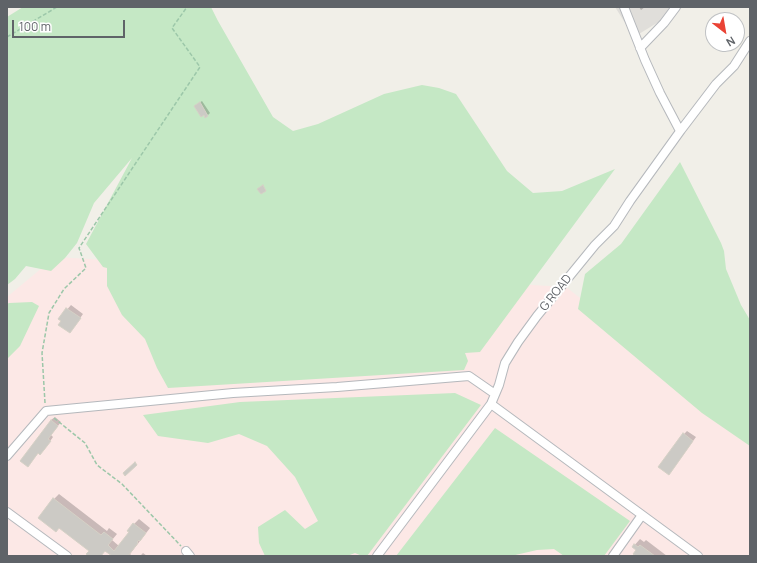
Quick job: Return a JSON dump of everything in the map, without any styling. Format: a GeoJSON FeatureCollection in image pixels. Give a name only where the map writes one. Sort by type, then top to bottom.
{"type":"FeatureCollection","features":[{"type":"Feature","properties":{"kind":"street"},"geometry":{"type":"LineString","coordinates":[[624,7],[660,93],[680,131]]}},
{"type":"Feature","properties":{"kind":"street"},"geometry":{"type":"LineString","coordinates":[[640,48],[664,23],[676,7]]}},
{"type":"Feature","properties":{"kind":"street","name":"G ROAD"},"geometry":{"type":"LineString","coordinates":[[377,556],[491,404],[505,363],[518,342],[537,316],[595,245],[614,226],[680,131],[716,84],[734,66],[750,41]]}},
{"type":"Feature","properties":{"kind":"street"},"geometry":{"type":"LineString","coordinates":[[7,456],[46,411],[233,393],[337,387],[469,376],[495,394]]}},
{"type":"Feature","properties":{"kind":"street"},"geometry":{"type":"LineString","coordinates":[[491,404],[698,556]]}},
{"type":"Feature","properties":{"kind":"street"},"geometry":{"type":"LineString","coordinates":[[7,512],[67,556]]}},
{"type":"Feature","properties":{"kind":"street"},"geometry":{"type":"LineString","coordinates":[[613,556],[642,515]]}},
{"type":"Feature","properties":{"kind":"path"},"geometry":{"type":"LineString","coordinates":[[7,37],[57,7]]}},
{"type":"Feature","properties":{"kind":"path"},"geometry":{"type":"LineString","coordinates":[[187,7],[172,28],[200,67],[79,248],[86,268],[64,289],[49,313],[42,353],[46,411],[85,444],[97,465],[122,484],[188,554]]}},
{"type":"Feature","properties":{"kind":"shaded area"},"geometry":{"type":"Polygon","coordinates":[[[615,7],[683,7],[634,37],[615,7]]]}},
{"type":"Feature","properties":{"kind":"shaded area"},"geometry":{"type":"Polygon","coordinates":[[[55,257],[566,287],[750,431],[750,556],[7,556],[7,297],[55,257]]]}},
{"type":"Feature","properties":{"kind":"green space"},"geometry":{"type":"Polygon","coordinates":[[[23,7],[211,7],[273,117],[293,131],[318,124],[384,94],[422,85],[439,88],[456,94],[507,171],[533,193],[562,191],[615,169],[480,352],[465,353],[468,361],[464,370],[168,388],[157,368],[145,339],[122,315],[107,286],[107,268],[103,267],[86,244],[132,158],[94,203],[77,243],[65,258],[51,271],[26,266],[15,279],[7,285],[7,17],[23,7]]]}},
{"type":"Feature","properties":{"kind":"green space"},"geometry":{"type":"Polygon","coordinates":[[[680,162],[721,243],[724,251],[726,269],[741,305],[750,320],[750,446],[702,413],[578,309],[585,274],[621,244],[680,162]]]}},
{"type":"Feature","properties":{"kind":"green space"},"geometry":{"type":"Polygon","coordinates":[[[32,302],[39,306],[20,346],[7,359],[7,304],[32,302]]]}},
{"type":"Feature","properties":{"kind":"green space"},"geometry":{"type":"Polygon","coordinates":[[[455,393],[481,405],[367,556],[362,556],[355,553],[347,556],[265,556],[259,543],[258,527],[285,510],[305,529],[318,521],[295,477],[267,446],[239,434],[208,443],[158,436],[143,415],[240,402],[455,393]]]}},
{"type":"Feature","properties":{"kind":"green space"},"geometry":{"type":"Polygon","coordinates":[[[495,428],[630,521],[604,556],[564,556],[554,549],[537,550],[511,556],[396,556],[495,428]]]}},
{"type":"Feature","properties":{"kind":"building"},"geometry":{"type":"Polygon","coordinates":[[[200,102],[208,116],[205,118],[204,115],[201,117],[194,106],[200,102]]]}},
{"type":"Feature","properties":{"kind":"building"},"geometry":{"type":"Polygon","coordinates":[[[263,185],[266,191],[261,194],[257,189],[263,185]]]}},
{"type":"Feature","properties":{"kind":"building"},"geometry":{"type":"Polygon","coordinates":[[[66,308],[81,318],[70,333],[58,325],[61,321],[58,319],[66,308]]]}},
{"type":"Feature","properties":{"kind":"building"},"geometry":{"type":"Polygon","coordinates":[[[51,420],[58,426],[48,439],[51,441],[40,455],[38,453],[28,467],[20,461],[51,420]]]}},
{"type":"Feature","properties":{"kind":"building"},"geometry":{"type":"Polygon","coordinates":[[[683,433],[693,441],[669,475],[658,467],[683,433]]]}},
{"type":"Feature","properties":{"kind":"building"},"geometry":{"type":"Polygon","coordinates":[[[135,462],[137,465],[125,476],[123,473],[135,462]]]}},
{"type":"Feature","properties":{"kind":"building"},"geometry":{"type":"Polygon","coordinates":[[[53,498],[101,535],[104,532],[113,539],[108,545],[114,551],[129,532],[127,531],[133,523],[146,533],[140,541],[139,540],[137,542],[138,543],[128,556],[112,556],[105,551],[101,556],[88,556],[86,554],[89,551],[59,528],[56,532],[38,518],[53,498]]]}},
{"type":"Feature","properties":{"kind":"building"},"geometry":{"type":"Polygon","coordinates":[[[634,544],[638,547],[640,545],[655,556],[636,556],[633,554],[636,550],[632,547],[634,544]]]}}]}
